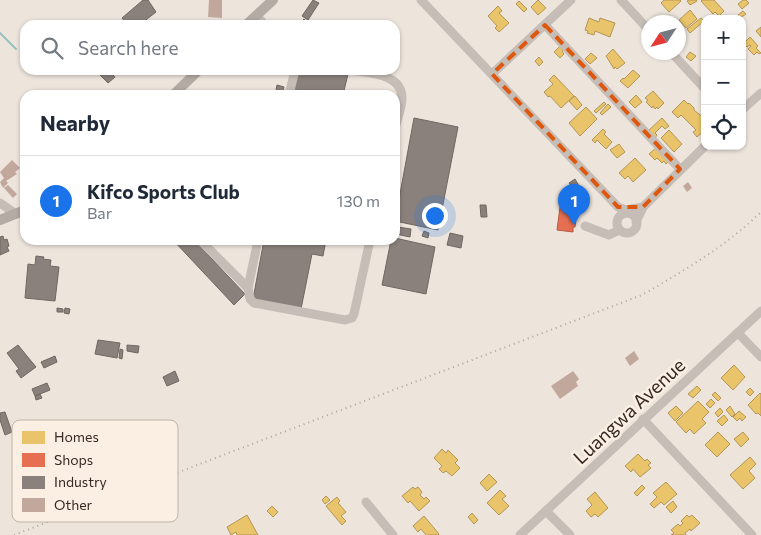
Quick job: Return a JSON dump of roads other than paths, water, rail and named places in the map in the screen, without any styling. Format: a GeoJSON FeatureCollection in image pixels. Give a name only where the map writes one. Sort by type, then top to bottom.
{"type":"FeatureCollection","features":[{"type":"Feature","properties":{"kind":"main road"},"geometry":{"type":"LineString","coordinates":[[251,20],[273,0]]}},
{"type":"Feature","properties":{"kind":"main road"},"geometry":{"type":"LineString","coordinates":[[178,90],[194,75]]}},
{"type":"Feature","properties":{"kind":"main road"},"geometry":{"type":"LineString","coordinates":[[0,220],[20,212]]}},
{"type":"Feature","properties":{"kind":"street"},"geometry":{"type":"LineString","coordinates":[[421,0],[620,213],[632,215],[636,222]]}},
{"type":"Feature","properties":{"kind":"street"},"geometry":{"type":"LineString","coordinates":[[492,74],[571,0]]}},
{"type":"Feature","properties":{"kind":"street"},"geometry":{"type":"LineString","coordinates":[[621,0],[641,21]]}},
{"type":"Feature","properties":{"kind":"street"},"geometry":{"type":"LineString","coordinates":[[256,15],[260,20]]}},
{"type":"Feature","properties":{"kind":"street"},"geometry":{"type":"LineString","coordinates":[[544,25],[680,169]]}},
{"type":"Feature","properties":{"kind":"street"},"geometry":{"type":"LineString","coordinates":[[678,60],[701,85]]}},
{"type":"Feature","properties":{"kind":"street"},"geometry":{"type":"LineString","coordinates":[[291,90],[294,75]]}},
{"type":"Feature","properties":{"kind":"street"},"geometry":{"type":"LineString","coordinates":[[381,75],[393,80],[399,90]]}},
{"type":"Feature","properties":{"kind":"street"},"geometry":{"type":"LineString","coordinates":[[400,92],[402,97],[400,106]]}},
{"type":"Feature","properties":{"kind":"street"},"geometry":{"type":"LineString","coordinates":[[746,106],[761,93]]}},
{"type":"Feature","properties":{"kind":"street"},"geometry":{"type":"LineString","coordinates":[[638,208],[635,228],[631,232],[625,233],[619,230],[617,224],[620,213],[638,208],[701,150]]}},
{"type":"Feature","properties":{"kind":"street"},"geometry":{"type":"LineString","coordinates":[[0,203],[20,212]]}},
{"type":"Feature","properties":{"kind":"street"},"geometry":{"type":"LineString","coordinates":[[585,226],[609,234],[619,230]]}},
{"type":"Feature","properties":{"kind":"street"},"geometry":{"type":"LineString","coordinates":[[205,245],[248,288]]}},
{"type":"Feature","properties":{"kind":"street"},"geometry":{"type":"LineString","coordinates":[[257,245],[248,288],[250,299],[254,303],[345,320],[352,318],[369,245]]}},
{"type":"Feature","properties":{"kind":"street","name":"Luangwa Avenue"},"geometry":{"type":"LineString","coordinates":[[520,535],[761,311]]}},
{"type":"Feature","properties":{"kind":"street"},"geometry":{"type":"LineString","coordinates":[[738,333],[761,357]]}},
{"type":"Feature","properties":{"kind":"street"},"geometry":{"type":"LineString","coordinates":[[643,419],[752,535]]}},
{"type":"Feature","properties":{"kind":"street"},"geometry":{"type":"LineString","coordinates":[[366,502],[393,535]]}},
{"type":"Feature","properties":{"kind":"street"},"geometry":{"type":"LineString","coordinates":[[546,511],[570,535]]}},
{"type":"Feature","properties":{"kind":"waterway"},"geometry":{"type":"LineString","coordinates":[[0,33],[16,49]]}},
{"type":"Feature","properties":{"kind":"railway"},"geometry":{"type":"LineString","coordinates":[[178,472],[642,295],[719,247],[761,212]]}},
{"type":"Feature","properties":{"kind":"railway"},"geometry":{"type":"LineString","coordinates":[[14,535],[48,522]]}},
{"type":"Feature","properties":{"kind":"place","name":"Kifco Sports Club"},"geometry":{"type":"Point","coordinates":[574,225]}}]}
